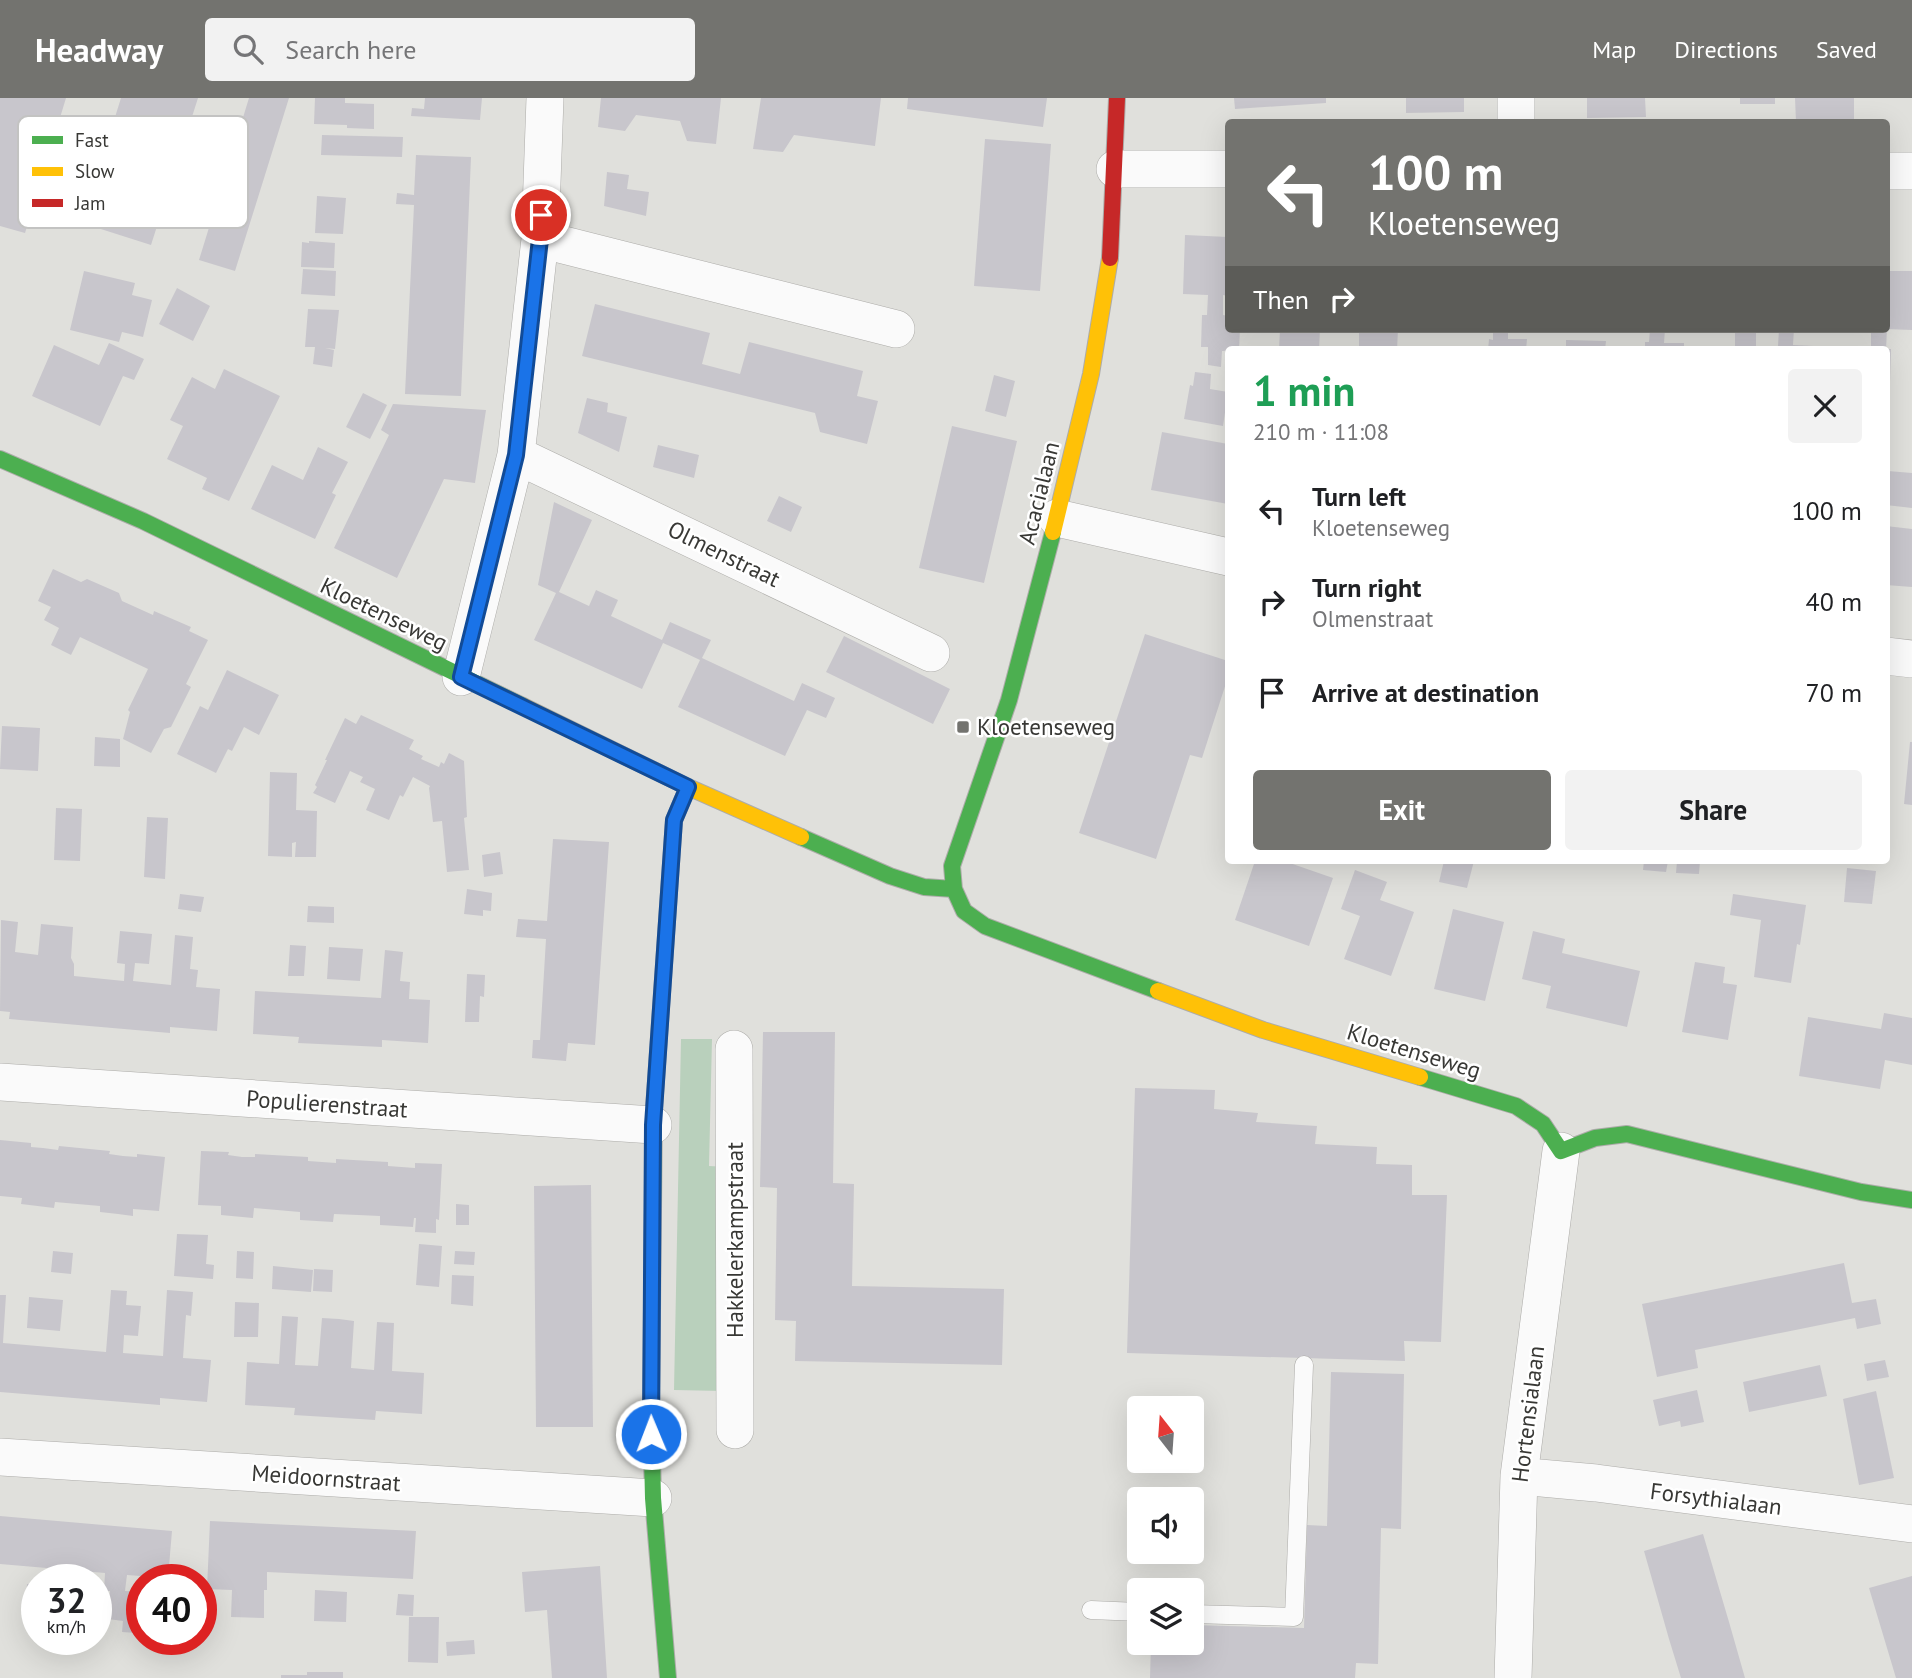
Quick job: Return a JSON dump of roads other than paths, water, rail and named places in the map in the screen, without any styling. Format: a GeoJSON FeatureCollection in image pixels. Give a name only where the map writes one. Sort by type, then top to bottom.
{"type":"FeatureCollection","features":[{"type":"Feature","properties":{"kind":"street"},"geometry":{"type":"LineString","coordinates":[[461,677],[516,455],[540,239],[545,98]]}},
{"type":"Feature","properties":{"kind":"street","name":"Acacialaan"},"geometry":{"type":"LineString","coordinates":[[954,889],[952,866],[1009,699],[1057,518],[1091,374],[1109,271],[1117,98]]}},
{"type":"Feature","properties":{"kind":"street"},"geometry":{"type":"LineString","coordinates":[[1516,98],[1516,119]]}},
{"type":"Feature","properties":{"kind":"street"},"geometry":{"type":"LineString","coordinates":[[1115,169],[1225,169]]}},
{"type":"Feature","properties":{"kind":"street"},"geometry":{"type":"LineString","coordinates":[[1890,171],[1912,171]]}},
{"type":"Feature","properties":{"kind":"street"},"geometry":{"type":"LineString","coordinates":[[540,239],[896,329]]}},
{"type":"Feature","properties":{"kind":"street","name":"Olmenstraat"},"geometry":{"type":"LineString","coordinates":[[516,455],[931,653]]}},
{"type":"Feature","properties":{"kind":"street","name":"Kloetenseweg"},"geometry":{"type":"LineString","coordinates":[[0,458],[143,521],[688,787],[890,876],[924,887],[954,889],[964,911],[985,926],[1263,1030],[1516,1106],[1544,1124],[1560,1151]]}},
{"type":"Feature","properties":{"kind":"street"},"geometry":{"type":"LineString","coordinates":[[1057,518],[1225,556]]}},
{"type":"Feature","properties":{"kind":"street"},"geometry":{"type":"LineString","coordinates":[[1890,656],[1912,659]]}},
{"type":"Feature","properties":{"kind":"street"},"geometry":{"type":"LineString","coordinates":[[668,1678],[653,1498],[650,1412],[653,1125],[674,820],[688,787]]}},
{"type":"Feature","properties":{"kind":"street","name":"Hakkelerkampstraat"},"geometry":{"type":"LineString","coordinates":[[734,1049],[735,1430]]}},
{"type":"Feature","properties":{"kind":"street","name":"Populierenstraat"},"geometry":{"type":"LineString","coordinates":[[0,1082],[653,1125]]}},
{"type":"Feature","properties":{"kind":"street"},"geometry":{"type":"LineString","coordinates":[[1560,1151],[1595,1138],[1627,1134],[1861,1192],[1912,1199]]}},
{"type":"Feature","properties":{"kind":"street","name":"Hortensialaan"},"geometry":{"type":"LineString","coordinates":[[1513,1678],[1519,1476],[1560,1151]]}},
{"type":"Feature","properties":{"kind":"street","name":"Meidoornstraat"},"geometry":{"type":"LineString","coordinates":[[0,1457],[653,1498]]}},
{"type":"Feature","properties":{"kind":"street","name":"Forsythialaan"},"geometry":{"type":"LineString","coordinates":[[1519,1476],[1596,1483],[1912,1524]]}},
{"type":"Feature","properties":{"kind":"lane"},"geometry":{"type":"LineString","coordinates":[[1204,1614],[1294,1617],[1304,1365]]}},
{"type":"Feature","properties":{"kind":"lane"},"geometry":{"type":"LineString","coordinates":[[1091,1610],[1127,1612]]}},
{"type":"Feature","properties":{"kind":"place","name":"Kloetenseweg"},"geometry":{"type":"Point","coordinates":[963,727]}}]}
